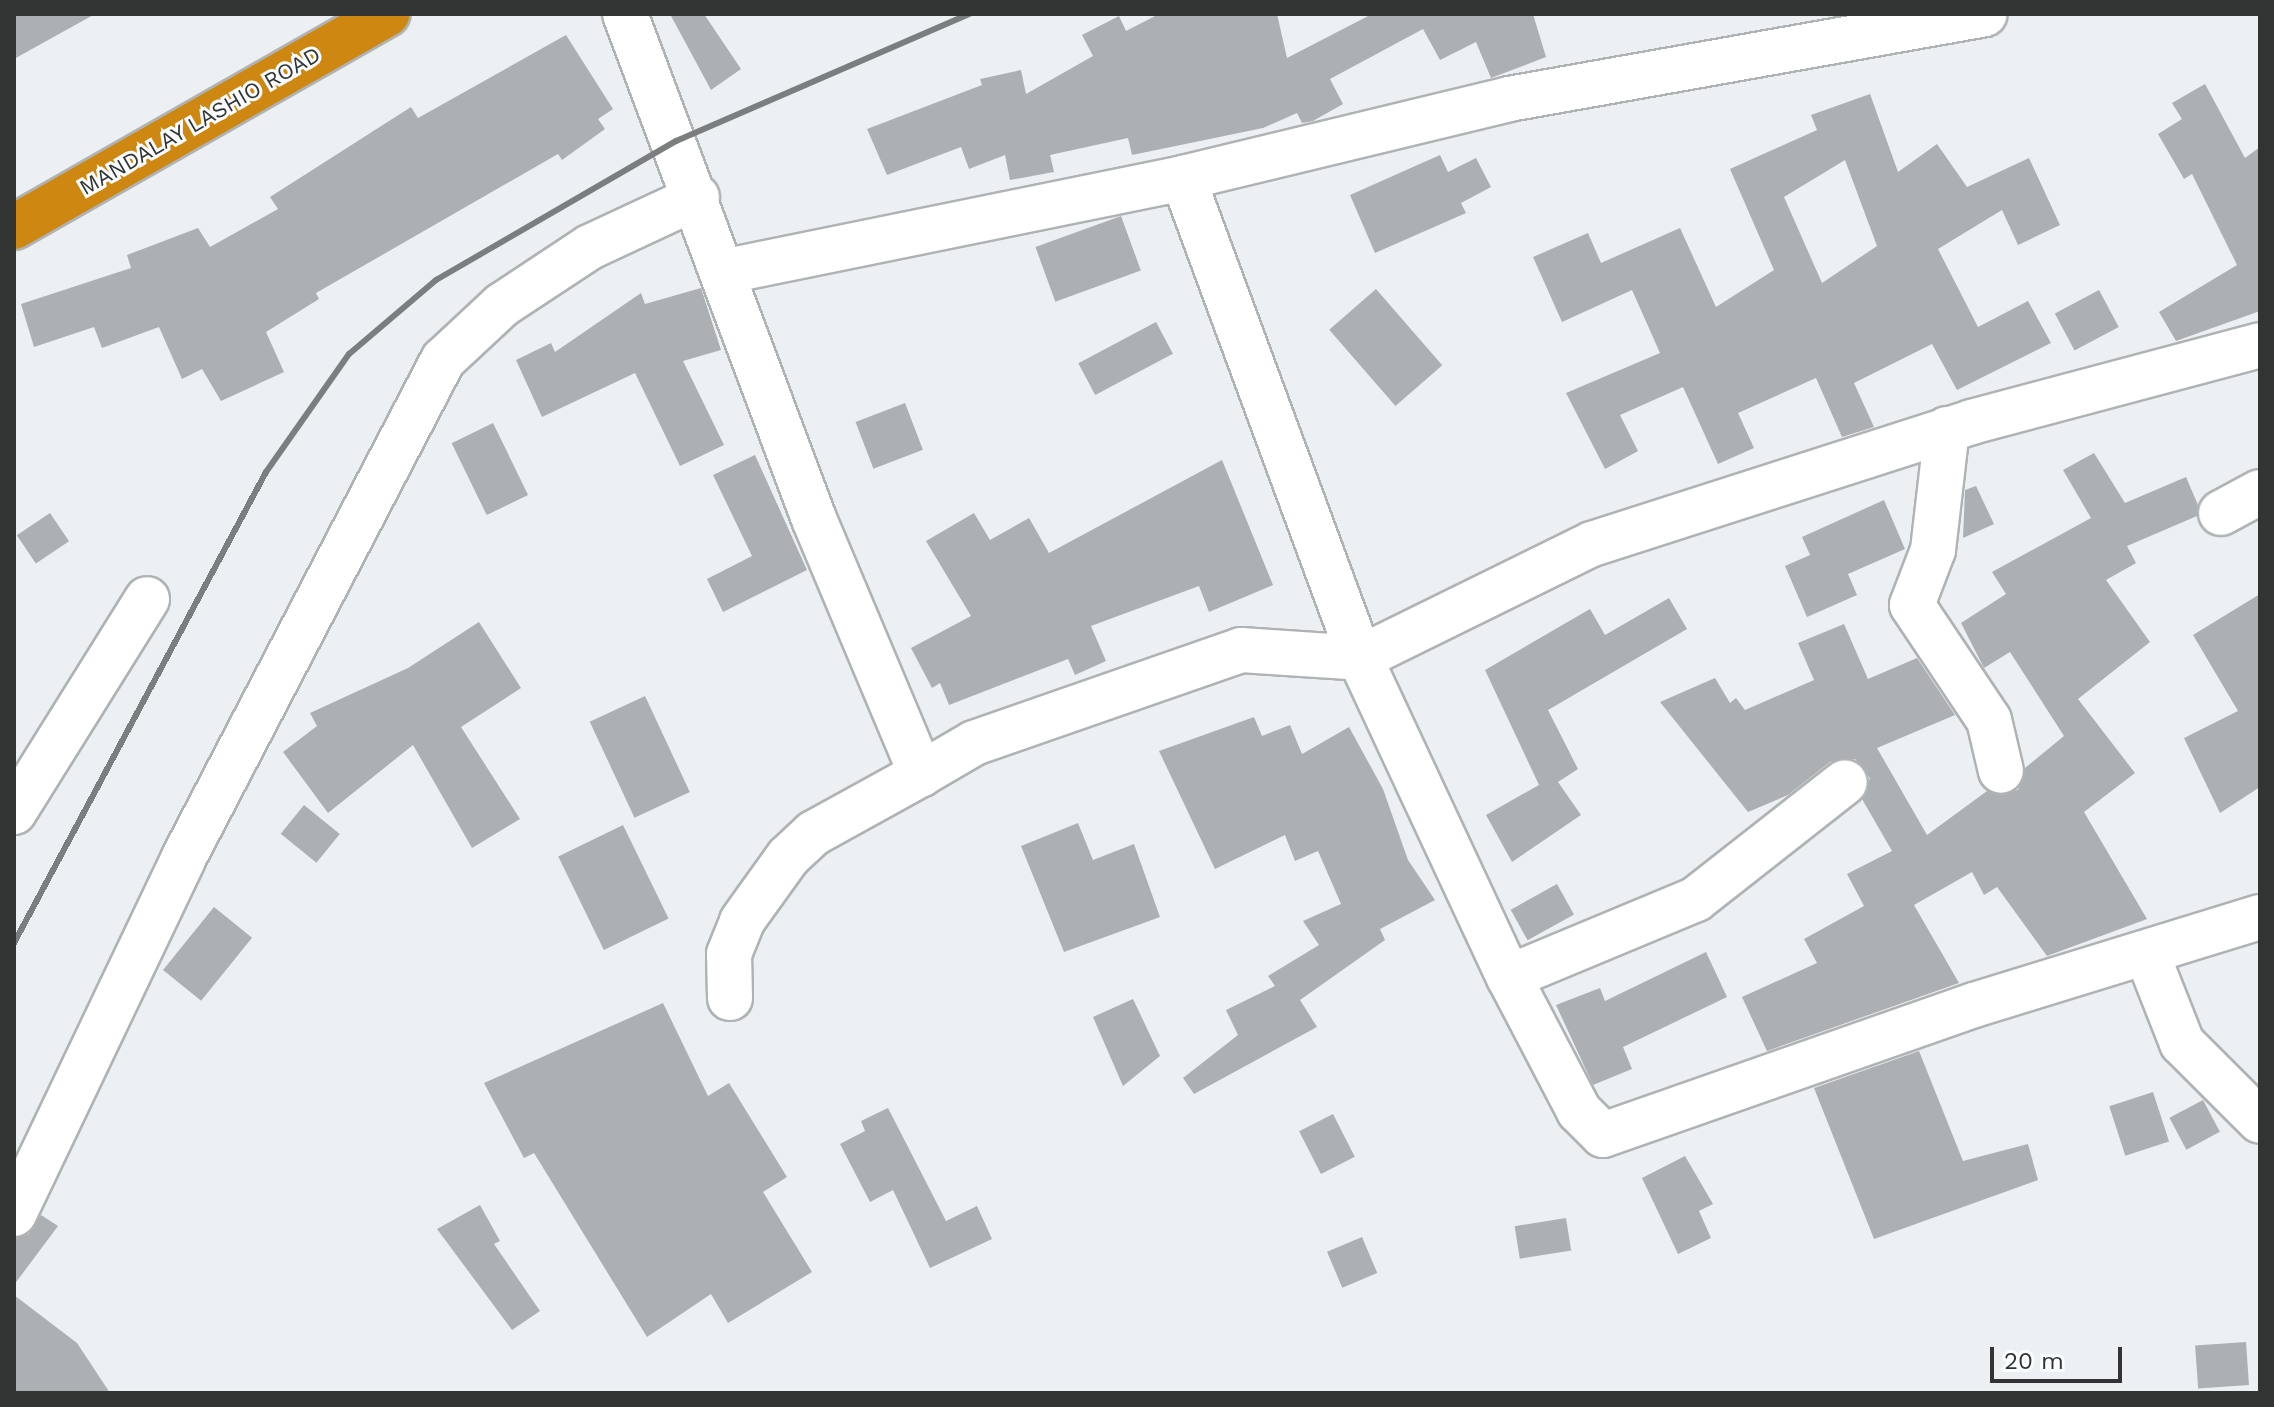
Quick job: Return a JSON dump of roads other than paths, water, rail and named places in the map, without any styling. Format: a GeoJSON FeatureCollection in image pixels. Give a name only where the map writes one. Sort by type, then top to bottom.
{"type":"FeatureCollection","features":[{"type":"Feature","properties":{"kind":"highway","name":"MANDALAY LASHIO ROAD"},"geometry":{"type":"LineString","coordinates":[[14,227],[387,14]]}},
{"type":"Feature","properties":{"kind":"street"},"geometry":{"type":"LineString","coordinates":[[625,14],[727,271],[814,519],[921,774]]}},
{"type":"Feature","properties":{"kind":"street"},"geometry":{"type":"LineString","coordinates":[[727,271],[1183,178],[1509,99],[1984,14]]}},
{"type":"Feature","properties":{"kind":"street"},"geometry":{"type":"LineString","coordinates":[[1183,178],[1360,658],[1509,977],[1579,1111],[1603,1135],[1974,1005],[2260,917]]}},
{"type":"Feature","properties":{"kind":"street"},"geometry":{"type":"LineString","coordinates":[[14,1214],[183,859],[443,360],[502,305],[590,247],[697,197]]}},
{"type":"Feature","properties":{"kind":"street"},"geometry":{"type":"LineString","coordinates":[[730,998],[729,954],[742,921],[788,857],[814,833],[974,743],[1241,650],[1360,658],[1592,544],[1947,429],[2260,345]]}},
{"type":"Feature","properties":{"kind":"street"},"geometry":{"type":"LineString","coordinates":[[1947,429],[1933,550],[1912,605],[1989,720],[2001,771]]}},
{"type":"Feature","properties":{"kind":"street"},"geometry":{"type":"LineString","coordinates":[[2221,513],[2260,492]]}},
{"type":"Feature","properties":{"kind":"street"},"geometry":{"type":"LineString","coordinates":[[14,812],[147,599]]}},
{"type":"Feature","properties":{"kind":"street"},"geometry":{"type":"LineString","coordinates":[[1509,977],[1696,899],[1845,782]]}},
{"type":"Feature","properties":{"kind":"street"},"geometry":{"type":"LineString","coordinates":[[2147,954],[2182,1043],[2260,1121]]}},
{"type":"Feature","properties":{"kind":"railway"},"geometry":{"type":"LineString","coordinates":[[14,943],[266,472],[349,354],[436,280],[676,141],[969,14]]}}]}
